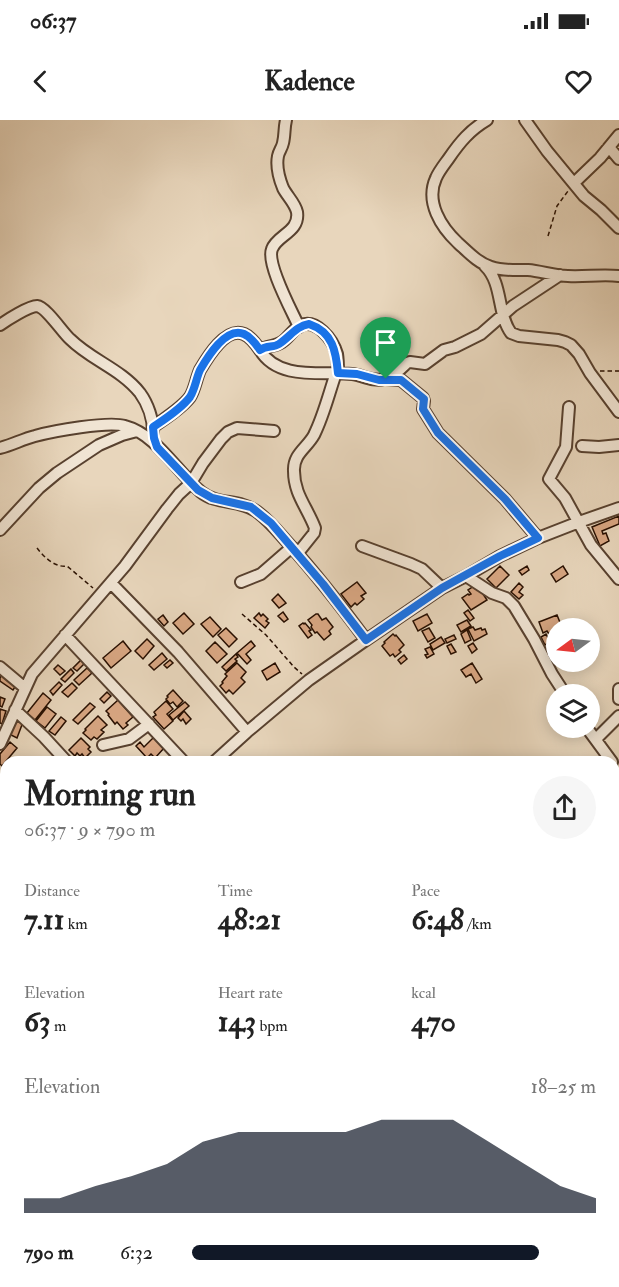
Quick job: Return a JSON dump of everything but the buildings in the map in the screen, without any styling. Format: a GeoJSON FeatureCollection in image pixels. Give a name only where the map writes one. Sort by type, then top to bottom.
{"type":"FeatureCollection","features":[{"type":"Feature","properties":{"kind":"street"},"geometry":{"type":"LineString","coordinates":[[286,120],[278,168],[280,180],[295,207],[297,216],[291,229],[272,248],[271,260],[299,327]]}},
{"type":"Feature","properties":{"kind":"street"},"geometry":{"type":"LineString","coordinates":[[487,120],[466,135],[437,175],[433,190],[435,207],[441,223],[452,237],[488,268],[494,279],[502,316],[508,329],[513,334],[528,338],[558,340],[571,345],[619,412]]}},
{"type":"Feature","properties":{"kind":"street"},"geometry":{"type":"LineString","coordinates":[[525,120],[584,196],[616,221]]}},
{"type":"Feature","properties":{"kind":"street"},"geometry":{"type":"LineString","coordinates":[[574,183],[619,135]]}},
{"type":"Feature","properties":{"kind":"street"},"geometry":{"type":"LineString","coordinates":[[609,147],[619,159]]}},
{"type":"Feature","properties":{"kind":"street"},"geometry":{"type":"LineString","coordinates":[[482,264],[504,270],[529,270],[571,276],[619,276]]}},
{"type":"Feature","properties":{"kind":"street"},"geometry":{"type":"LineString","coordinates":[[386,379],[407,363],[425,364],[444,350],[481,334],[513,306],[560,275]]}},
{"type":"Feature","properties":{"kind":"street"},"geometry":{"type":"LineString","coordinates":[[0,325],[31,308],[37,306],[42,309],[82,351],[114,369],[136,388],[147,404],[157,447]]}},
{"type":"Feature","properties":{"kind":"street"},"geometry":{"type":"LineString","coordinates":[[241,582],[261,574],[295,550],[314,533],[315,528],[299,497],[294,477],[294,463],[313,436],[337,373],[337,354],[332,342],[309,324],[299,327],[278,345],[265,346],[260,350]]}},
{"type":"Feature","properties":{"kind":"street"},"geometry":{"type":"LineString","coordinates":[[153,427],[190,396],[201,369],[224,338],[236,332],[244,334],[253,341],[270,362],[295,371],[311,374],[357,374],[379,380],[401,380],[424,399],[423,409],[438,433],[498,492],[538,538]]}},
{"type":"Feature","properties":{"kind":"street"},"geometry":{"type":"LineString","coordinates":[[569,407],[566,447],[549,479],[565,498],[591,545],[619,579]]}},
{"type":"Feature","properties":{"kind":"street"},"geometry":{"type":"LineString","coordinates":[[0,448],[35,436],[100,425],[126,426],[137,431],[157,447],[204,494],[251,507],[271,523],[366,640]]}},
{"type":"Feature","properties":{"kind":"street"},"geometry":{"type":"LineString","coordinates":[[0,744],[32,674],[111,583],[191,483],[210,452],[228,432],[237,428],[274,431]]}},
{"type":"Feature","properties":{"kind":"street"},"geometry":{"type":"LineString","coordinates":[[0,530],[39,488],[57,473],[99,445],[137,431]]}},
{"type":"Feature","properties":{"kind":"street"},"geometry":{"type":"LineString","coordinates":[[582,446],[619,445]]}},
{"type":"Feature","properties":{"kind":"street"},"geometry":{"type":"LineString","coordinates":[[221,756],[309,680],[442,588],[538,538],[619,508]]}},
{"type":"Feature","properties":{"kind":"street"},"geometry":{"type":"LineString","coordinates":[[362,546],[422,569],[442,588]]}},
{"type":"Feature","properties":{"kind":"street"},"geometry":{"type":"LineString","coordinates":[[466,576],[492,593],[506,598],[514,606],[558,684]]}},
{"type":"Feature","properties":{"kind":"street"},"geometry":{"type":"LineString","coordinates":[[111,583],[178,651],[247,732]]}},
{"type":"Feature","properties":{"kind":"street"},"geometry":{"type":"LineString","coordinates":[[65,635],[178,756]]}},
{"type":"Feature","properties":{"kind":"street"},"geometry":{"type":"LineString","coordinates":[[0,667],[25,688]]}},
{"type":"Feature","properties":{"kind":"street"},"geometry":{"type":"LineString","coordinates":[[619,689],[619,699]]}},
{"type":"Feature","properties":{"kind":"street"},"geometry":{"type":"LineString","coordinates":[[15,710],[61,756]]}},
{"type":"Feature","properties":{"kind":"street"},"geometry":{"type":"LineString","coordinates":[[608,756],[596,739],[619,716]]}},
{"type":"Feature","properties":{"kind":"street"},"geometry":{"type":"LineString","coordinates":[[103,745],[129,739],[148,724]]}},
{"type":"Feature","properties":{"kind":"path"},"geometry":{"type":"LineString","coordinates":[[548,236],[557,206],[574,183]]}},
{"type":"Feature","properties":{"kind":"path"},"geometry":{"type":"LineString","coordinates":[[590,373],[619,371]]}},
{"type":"Feature","properties":{"kind":"path"},"geometry":{"type":"LineString","coordinates":[[37,548],[55,564],[62,567],[67,566],[100,595]]}},
{"type":"Feature","properties":{"kind":"path"},"geometry":{"type":"LineString","coordinates":[[242,614],[266,635],[294,667],[309,680]]}},
{"type":"Feature","properties":{"kind":"route"},"geometry":{"type":"LineString","coordinates":[[309,324],[319,328],[332,342],[337,354],[338,373],[357,374],[379,380],[386,379],[401,380],[424,399],[423,409],[438,433],[505,499],[538,538],[442,588],[366,640],[323,584],[271,523],[251,507],[222,502],[198,490],[157,447],[153,427],[186,402],[193,391],[201,369],[212,352],[224,338],[236,332],[248,337],[260,350],[265,346],[278,345],[299,327],[309,324]]}}]}
